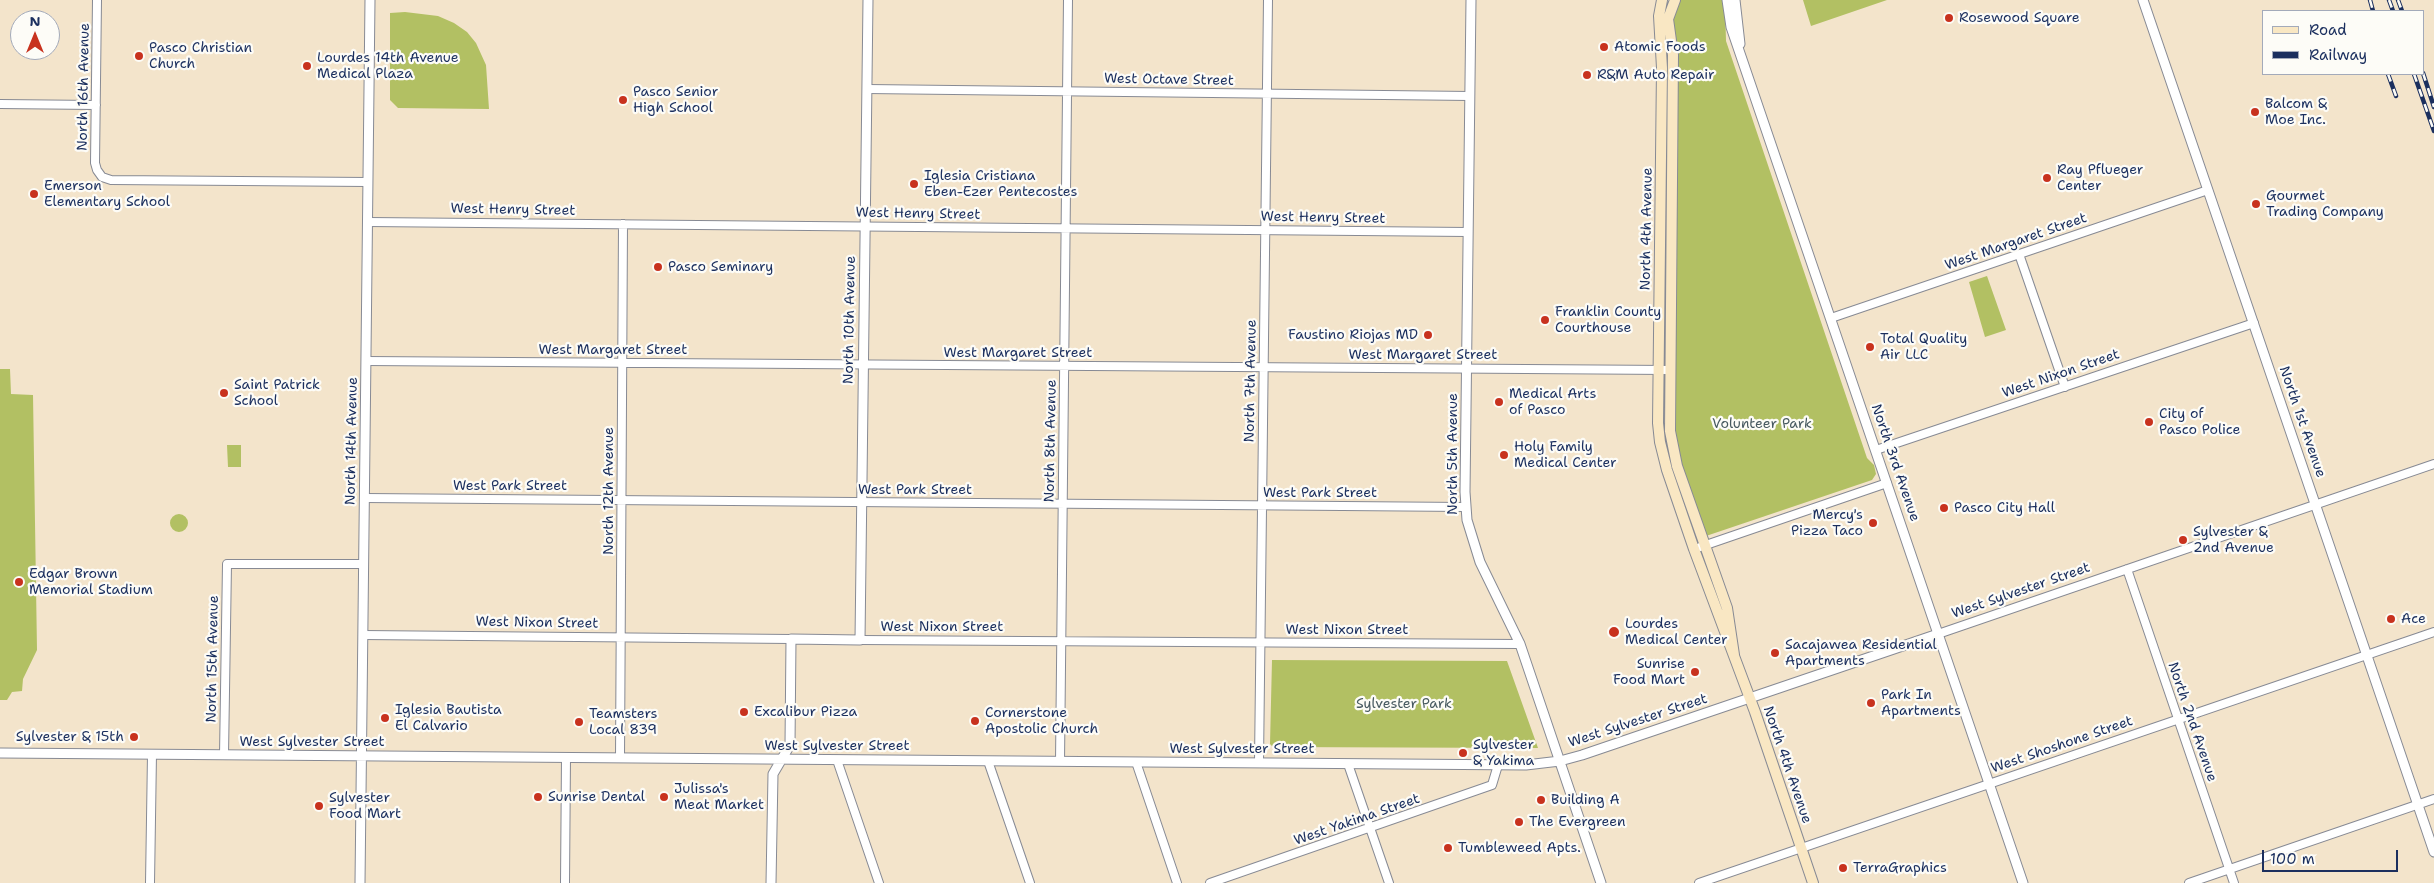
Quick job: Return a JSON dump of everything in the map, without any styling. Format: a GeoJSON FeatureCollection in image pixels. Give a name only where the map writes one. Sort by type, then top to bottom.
{"type":"FeatureCollection","features":[{"type":"Feature","properties":{"kind":"main road","name":"North 4th Avenue"},"geometry":{"type":"LineString","coordinates":[[1662,0],[1659,16],[1662,68],[1658,423],[1662,452],[1694,549],[1727,643],[1734,656],[1749,698],[1813,883]]}},
{"type":"Feature","properties":{"kind":"main road","name":"North 4th Avenue"},"geometry":{"type":"LineString","coordinates":[[1675,0],[1668,19],[1673,55],[1670,370],[1672,449],[1727,608],[1734,641],[1734,656]]}},
{"type":"Feature","properties":{"kind":"street","name":"North 16th Avenue"},"geometry":{"type":"LineString","coordinates":[[97,0],[96,163],[99,174],[111,180],[368,182]]}},
{"type":"Feature","properties":{"kind":"street","name":"North 14th Avenue"},"geometry":{"type":"LineString","coordinates":[[360,883],[370,0]]}},
{"type":"Feature","properties":{"kind":"street","name":"North 10th Avenue"},"geometry":{"type":"LineString","coordinates":[[860,640],[868,0]]}},
{"type":"Feature","properties":{"kind":"street","name":"North 8th Avenue"},"geometry":{"type":"LineString","coordinates":[[1060,761],[1068,0]]}},
{"type":"Feature","properties":{"kind":"street","name":"North 7th Avenue"},"geometry":{"type":"LineString","coordinates":[[1259,763],[1268,0]]}},
{"type":"Feature","properties":{"kind":"street","name":"North 5th Avenue"},"geometry":{"type":"LineString","coordinates":[[1471,0],[1465,507],[1470,535],[1480,562],[1520,644],[1601,883]]}},
{"type":"Feature","properties":{"kind":"street","name":"North 3rd Avenue"},"geometry":{"type":"LineString","coordinates":[[1727,0],[1730,24],[2023,883]]}},
{"type":"Feature","properties":{"kind":"street","name":"North 3rd Avenue"},"geometry":{"type":"LineString","coordinates":[[1735,0],[1741,52]]}},
{"type":"Feature","properties":{"kind":"street","name":"North 1st Avenue"},"geometry":{"type":"LineString","coordinates":[[2143,0],[2434,852]]}},
{"type":"Feature","properties":{"kind":"street","name":"West Octave Street"},"geometry":{"type":"LineString","coordinates":[[867,89],[1470,96]]}},
{"type":"Feature","properties":{"kind":"street"},"geometry":{"type":"LineString","coordinates":[[0,104],[96,105]]}},
{"type":"Feature","properties":{"kind":"street","name":"West Margaret Street"},"geometry":{"type":"LineString","coordinates":[[1831,318],[2208,190]]}},
{"type":"Feature","properties":{"kind":"street","name":"West Henry Street"},"geometry":{"type":"LineString","coordinates":[[368,222],[1468,232]]}},
{"type":"Feature","properties":{"kind":"street","name":"North 12th Avenue"},"geometry":{"type":"LineString","coordinates":[[620,758],[623,224]]}},
{"type":"Feature","properties":{"kind":"street"},"geometry":{"type":"LineString","coordinates":[[2019,254],[2065,387]]}},
{"type":"Feature","properties":{"kind":"street","name":"West Nixon Street"},"geometry":{"type":"LineString","coordinates":[[1876,450],[2254,324]]}},
{"type":"Feature","properties":{"kind":"street","name":"West Margaret Street"},"geometry":{"type":"LineString","coordinates":[[366,360],[1670,370]]}},
{"type":"Feature","properties":{"kind":"street","name":"West Sylvester Street"},"geometry":{"type":"LineString","coordinates":[[0,752],[1498,765],[1560,761],[2434,464]]}},
{"type":"Feature","properties":{"kind":"street"},"geometry":{"type":"LineString","coordinates":[[1694,549],[1887,484]]}},
{"type":"Feature","properties":{"kind":"street","name":"West Park Street"},"geometry":{"type":"LineString","coordinates":[[365,498],[1465,507]]}},
{"type":"Feature","properties":{"kind":"street","name":"North 15th Avenue"},"geometry":{"type":"LineString","coordinates":[[224,755],[227,564],[364,564]]}},
{"type":"Feature","properties":{"kind":"street","name":"North 2nd Avenue"},"geometry":{"type":"LineString","coordinates":[[2127,569],[2234,883]]}},
{"type":"Feature","properties":{"kind":"street","name":"West Shoshone Street"},"geometry":{"type":"LineString","coordinates":[[1699,883],[2434,632]]}},
{"type":"Feature","properties":{"kind":"street","name":"West Nixon Street"},"geometry":{"type":"LineString","coordinates":[[363,635],[1061,642],[1520,644]]}},
{"type":"Feature","properties":{"kind":"street"},"geometry":{"type":"LineString","coordinates":[[771,883],[773,774],[790,745],[791,639]]}},
{"type":"Feature","properties":{"kind":"street"},"geometry":{"type":"LineString","coordinates":[[150,883],[152,754]]}},
{"type":"Feature","properties":{"kind":"street"},"geometry":{"type":"LineString","coordinates":[[565,883],[566,757]]}},
{"type":"Feature","properties":{"kind":"street"},"geometry":{"type":"LineString","coordinates":[[837,760],[879,883]]}},
{"type":"Feature","properties":{"kind":"street"},"geometry":{"type":"LineString","coordinates":[[988,761],[1030,883]]}},
{"type":"Feature","properties":{"kind":"street"},"geometry":{"type":"LineString","coordinates":[[1136,762],[1177,883]]}},
{"type":"Feature","properties":{"kind":"street"},"geometry":{"type":"LineString","coordinates":[[1348,764],[1388,883]]}},
{"type":"Feature","properties":{"kind":"street","name":"West Yakima Street"},"geometry":{"type":"LineString","coordinates":[[1210,883],[1370,829],[1492,785],[1498,765]]}},
{"type":"Feature","properties":{"kind":"street"},"geometry":{"type":"LineString","coordinates":[[2189,883],[2434,799]]}},
{"type":"Feature","properties":{"kind":"green space","name":"Volunteer Park"},"geometry":{"type":"Polygon","coordinates":[[[1678,0],[1723,0],[1725,6],[1726,41],[1867,458],[1874,465],[1876,474],[1872,480],[1706,536],[1680,459],[1675,440],[1673,416],[1678,49],[1672,23],[1678,0]]]}},
{"type":"Feature","properties":{"kind":"green space"},"geometry":{"type":"Polygon","coordinates":[[[1803,0],[1887,0],[1811,26],[1803,0]]]}},
{"type":"Feature","properties":{"kind":"green space"},"geometry":{"type":"Polygon","coordinates":[[[405,12],[438,16],[454,23],[467,32],[476,43],[486,65],[489,109],[398,108],[390,100],[390,13],[405,12]]]}},
{"type":"Feature","properties":{"kind":"green space"},"geometry":{"type":"Polygon","coordinates":[[[1987,276],[2006,330],[1985,337],[1969,282],[1987,276]]]}},
{"type":"Feature","properties":{"kind":"green space","name":"Edgar Brown Memorial Stadium"},"geometry":{"type":"Polygon","coordinates":[[[0,369],[10,369],[11,394],[33,395],[37,650],[23,679],[22,691],[12,692],[7,700],[0,700],[0,369]]]}},
{"type":"Feature","properties":{"kind":"green space"},"geometry":{"type":"Polygon","coordinates":[[[227,445],[241,445],[241,467],[228,467],[227,445]]]}},
{"type":"Feature","properties":{"kind":"green space"},"geometry":{"type":"Polygon","coordinates":[[[179,514],[185,517],[188,523],[185,529],[179,532],[173,529],[170,523],[173,517],[179,514]]]}},
{"type":"Feature","properties":{"kind":"green space","name":"Sylvester Park"},"geometry":{"type":"Polygon","coordinates":[[[1272,660],[1507,661],[1538,748],[1273,747],[1270,744],[1272,660]]]}},
{"type":"Feature","properties":{"kind":"railway"},"geometry":{"type":"LineString","coordinates":[[2370,0],[2373,10]]}},
{"type":"Feature","properties":{"kind":"railway"},"geometry":{"type":"LineString","coordinates":[[2389,0],[2393,10]]}},
{"type":"Feature","properties":{"kind":"railway"},"geometry":{"type":"LineString","coordinates":[[2398,0],[2402,10]]}},
{"type":"Feature","properties":{"kind":"railway"},"geometry":{"type":"LineString","coordinates":[[2388,75],[2396,96]]}},
{"type":"Feature","properties":{"kind":"railway"},"geometry":{"type":"LineString","coordinates":[[2414,75],[2434,131]]}},
{"type":"Feature","properties":{"kind":"railway"},"geometry":{"type":"LineString","coordinates":[[2424,75],[2434,107]]}},
{"type":"Feature","properties":{"kind":"place","name":"Rosewood Square"},"geometry":{"type":"Point","coordinates":[1949,18]}},
{"type":"Feature","properties":{"kind":"place","name":"Atomic Foods"},"geometry":{"type":"Point","coordinates":[1604,47]}},
{"type":"Feature","properties":{"kind":"place","name":"Pasco Christian Church"},"geometry":{"type":"Point","coordinates":[139,56]}},
{"type":"Feature","properties":{"kind":"place","name":"Lourdes 14th Avenue Medical Plaza"},"geometry":{"type":"Point","coordinates":[307,66]}},
{"type":"Feature","properties":{"kind":"place","name":"R&M Auto Repair"},"geometry":{"type":"Point","coordinates":[1587,75]}},
{"type":"Feature","properties":{"kind":"place","name":"Pasco Senior High School"},"geometry":{"type":"Point","coordinates":[623,100]}},
{"type":"Feature","properties":{"kind":"place","name":"Balcom & Moe Inc."},"geometry":{"type":"Point","coordinates":[2255,112]}},
{"type":"Feature","properties":{"kind":"place","name":"Ray Pflueger Center"},"geometry":{"type":"Point","coordinates":[2047,178]}},
{"type":"Feature","properties":{"kind":"place","name":"Iglesia Cristiana Eben-Ezer Pentecostes"},"geometry":{"type":"Point","coordinates":[914,184]}},
{"type":"Feature","properties":{"kind":"place","name":"Emerson Elementary School"},"geometry":{"type":"Point","coordinates":[34,194]}},
{"type":"Feature","properties":{"kind":"place","name":"Gourmet Trading Company"},"geometry":{"type":"Point","coordinates":[2256,204]}},
{"type":"Feature","properties":{"kind":"place","name":"Pasco Seminary"},"geometry":{"type":"Point","coordinates":[658,267]}},
{"type":"Feature","properties":{"kind":"place","name":"Franklin County Courthouse"},"geometry":{"type":"Point","coordinates":[1545,320]}},
{"type":"Feature","properties":{"kind":"place","name":"Faustino Riojas MD"},"geometry":{"type":"Point","coordinates":[1428,335]}},
{"type":"Feature","properties":{"kind":"place","name":"Total Quality Air LLC"},"geometry":{"type":"Point","coordinates":[1870,347]}},
{"type":"Feature","properties":{"kind":"place","name":"Saint Patrick School"},"geometry":{"type":"Point","coordinates":[224,393]}},
{"type":"Feature","properties":{"kind":"place","name":"Medical Arts of Pasco"},"geometry":{"type":"Point","coordinates":[1499,402]}},
{"type":"Feature","properties":{"kind":"place","name":"City of Pasco Police"},"geometry":{"type":"Point","coordinates":[2149,422]}},
{"type":"Feature","properties":{"kind":"place","name":"Holy Family Medical Center"},"geometry":{"type":"Point","coordinates":[1504,455]}},
{"type":"Feature","properties":{"kind":"place","name":"Pasco City Hall"},"geometry":{"type":"Point","coordinates":[1944,508]}},
{"type":"Feature","properties":{"kind":"place","name":"Mercy's Pizza Taco"},"geometry":{"type":"Point","coordinates":[1873,523]}},
{"type":"Feature","properties":{"kind":"place","name":"Sylvester & 2nd Avenue"},"geometry":{"type":"Point","coordinates":[2183,540]}},
{"type":"Feature","properties":{"kind":"place","name":"Edgar Brown Memorial Stadium"},"geometry":{"type":"Point","coordinates":[19,582]}},
{"type":"Feature","properties":{"kind":"place","name":"Ace"},"geometry":{"type":"Point","coordinates":[2391,619]}},
{"type":"Feature","properties":{"kind":"place","name":"Lourdes Medical Center"},"geometry":{"type":"Point","coordinates":[1614,632]}},
{"type":"Feature","properties":{"kind":"place","name":"Sacajawea Residential Apartments"},"geometry":{"type":"Point","coordinates":[1775,653]}},
{"type":"Feature","properties":{"kind":"place","name":"Sunrise Food Mart"},"geometry":{"type":"Point","coordinates":[1695,672]}},
{"type":"Feature","properties":{"kind":"place","name":"Park In Apartments"},"geometry":{"type":"Point","coordinates":[1871,703]}},
{"type":"Feature","properties":{"kind":"place","name":"Excalibur Pizza"},"geometry":{"type":"Point","coordinates":[744,712]}},
{"type":"Feature","properties":{"kind":"place","name":"Iglesia Bautista El Calvario"},"geometry":{"type":"Point","coordinates":[385,718]}},
{"type":"Feature","properties":{"kind":"place","name":"Cornerstone Apostolic Church"},"geometry":{"type":"Point","coordinates":[975,721]}},
{"type":"Feature","properties":{"kind":"place","name":"Teamsters Local 839"},"geometry":{"type":"Point","coordinates":[579,722]}},
{"type":"Feature","properties":{"kind":"place","name":"Sylvester & 15th"},"geometry":{"type":"Point","coordinates":[134,737]}},
{"type":"Feature","properties":{"kind":"place","name":"Sylvester & Yakima"},"geometry":{"type":"Point","coordinates":[1463,753]}},
{"type":"Feature","properties":{"kind":"place","name":"Sunrise Dental"},"geometry":{"type":"Point","coordinates":[538,797]}},
{"type":"Feature","properties":{"kind":"place","name":"Julissa's Meat Market"},"geometry":{"type":"Point","coordinates":[664,797]}},
{"type":"Feature","properties":{"kind":"place","name":"Building A"},"geometry":{"type":"Point","coordinates":[1541,800]}},
{"type":"Feature","properties":{"kind":"place","name":"Sylvester Food Mart"},"geometry":{"type":"Point","coordinates":[319,806]}},
{"type":"Feature","properties":{"kind":"place","name":"The Evergreen"},"geometry":{"type":"Point","coordinates":[1519,822]}},
{"type":"Feature","properties":{"kind":"place","name":"Tumbleweed Apts."},"geometry":{"type":"Point","coordinates":[1448,848]}},
{"type":"Feature","properties":{"kind":"place","name":"TerraGraphics"},"geometry":{"type":"Point","coordinates":[1843,868]}}]}
